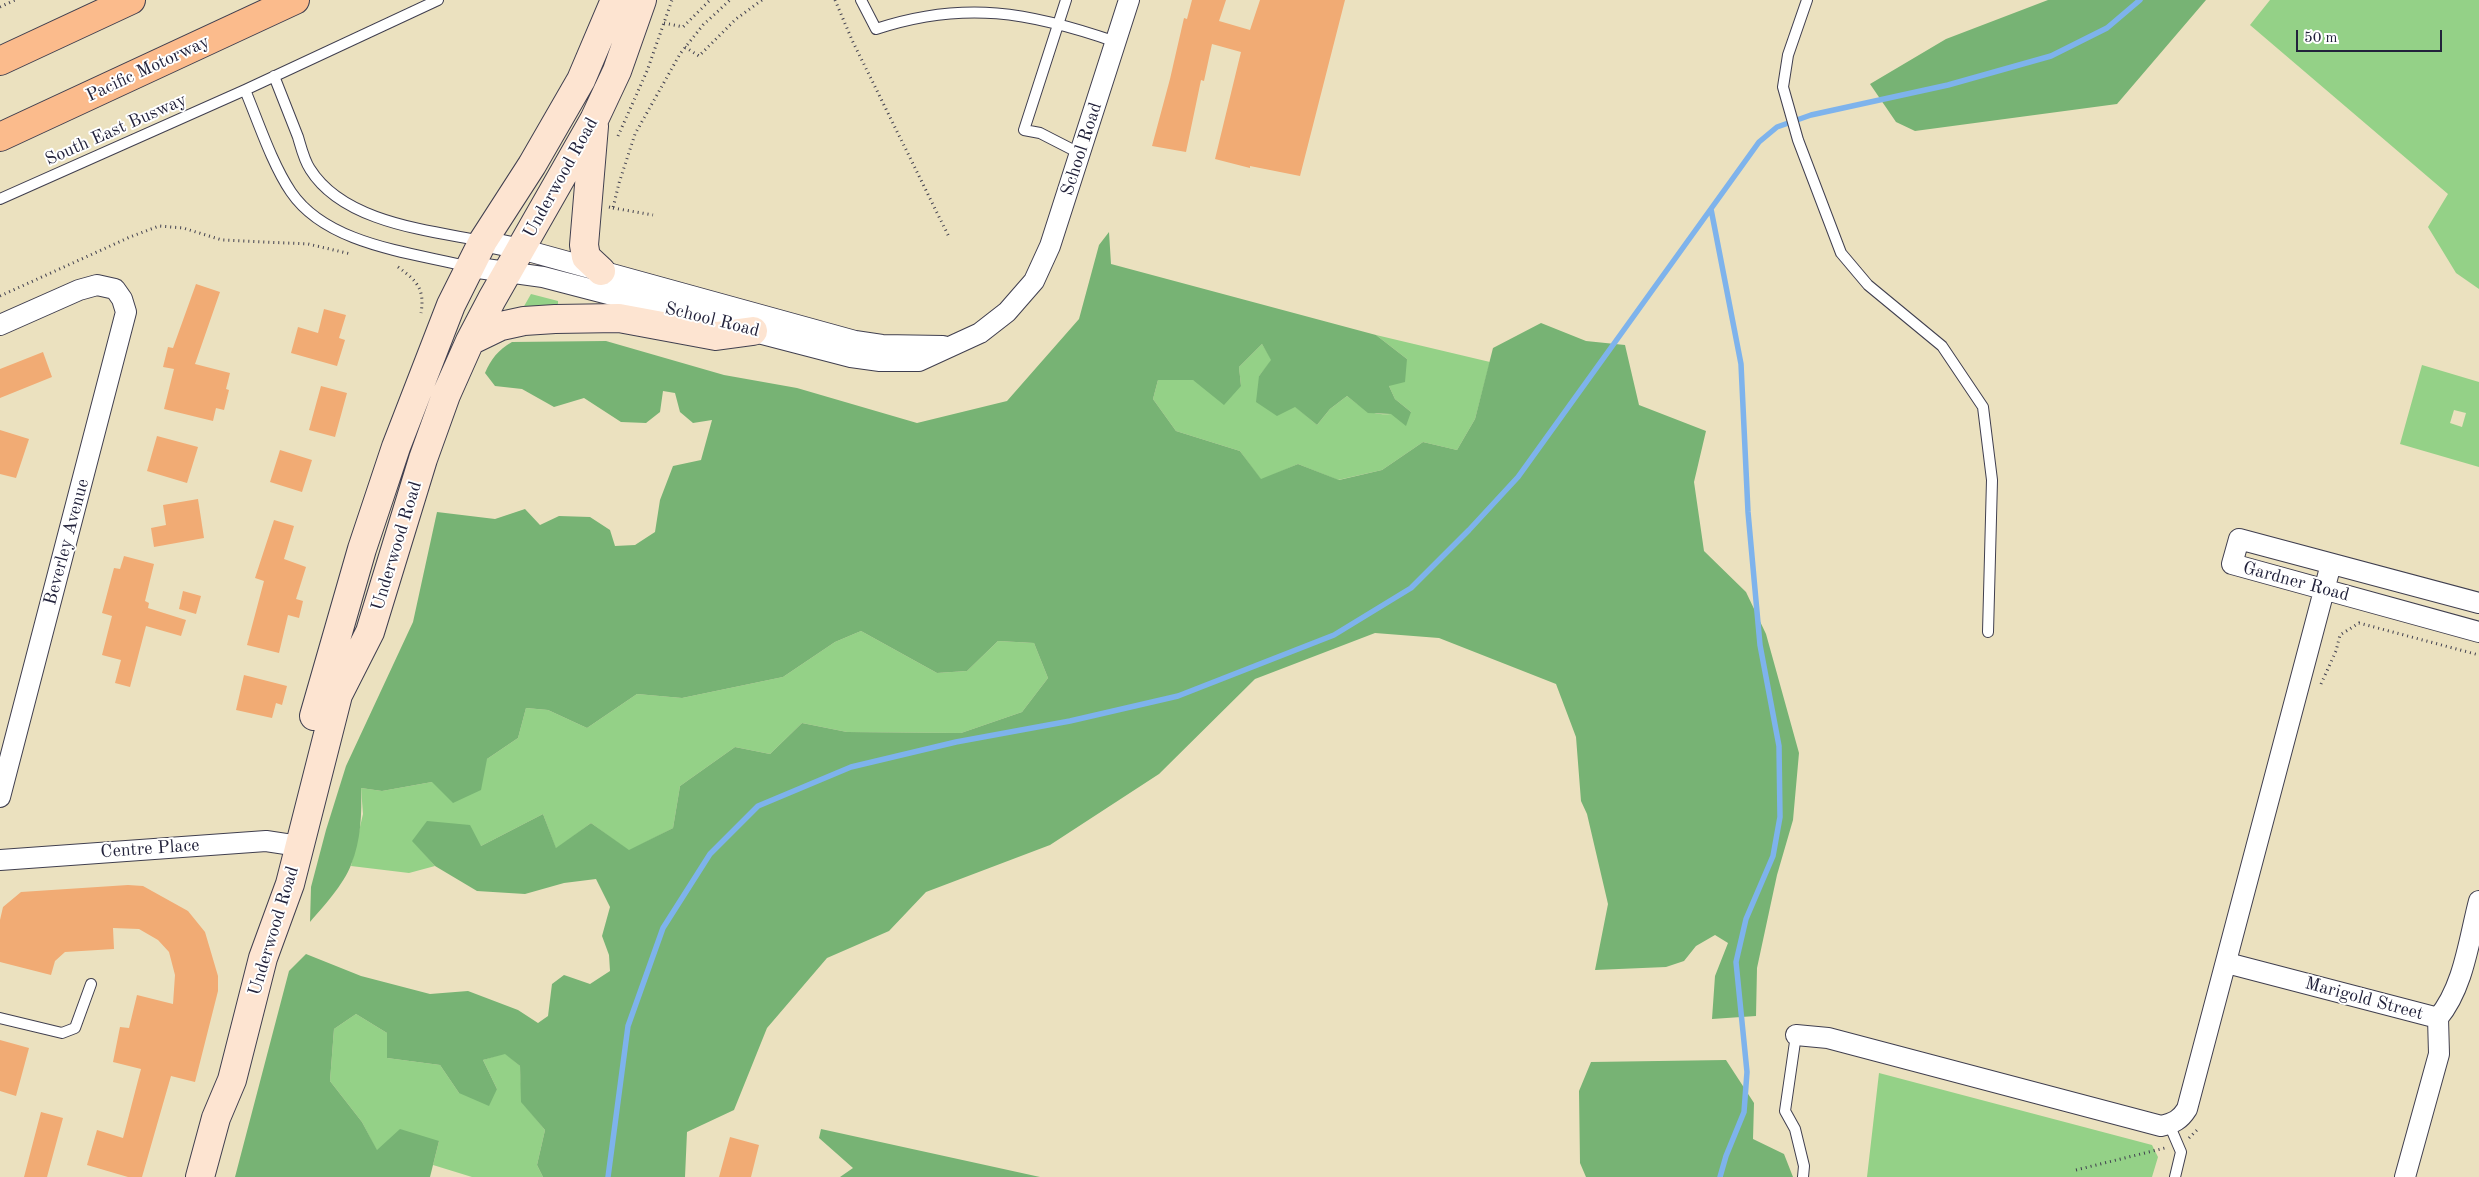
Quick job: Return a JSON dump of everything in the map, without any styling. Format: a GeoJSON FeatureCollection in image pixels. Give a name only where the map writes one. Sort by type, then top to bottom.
{"type":"FeatureCollection","features":[{"type":"Feature","properties":{"kind":"highway"},"geometry":{"type":"LineString","coordinates":[[0,61],[131,0]]}},
{"type":"Feature","properties":{"kind":"highway","name":"Pacific Motorway"},"geometry":{"type":"LineString","coordinates":[[0,137],[295,0]]}},
{"type":"Feature","properties":{"kind":"main road","name":"Underwood Road"},"geometry":{"type":"LineString","coordinates":[[290,844],[325,676],[362,549],[396,447],[426,369],[454,299],[483,241],[532,165],[581,80],[615,0]]}},
{"type":"Feature","properties":{"kind":"main road","name":"Underwood Road"},"geometry":{"type":"LineString","coordinates":[[200,1177],[216,1118],[215,1095],[220,1068],[290,844],[338,695],[370,632],[423,459],[446,395],[470,341],[594,120],[617,71],[642,0]]}},
{"type":"Feature","properties":{"kind":"main road"},"geometry":{"type":"LineString","coordinates":[[594,120],[584,245],[586,257],[601,272]]}},
{"type":"Feature","properties":{"kind":"main road"},"geometry":{"type":"LineString","coordinates":[[470,341],[501,326],[524,321],[555,319],[619,318],[716,336],[753,331]]}},
{"type":"Feature","properties":{"kind":"street","name":"School Road"},"geometry":{"type":"LineString","coordinates":[[483,241],[543,277],[851,357],[880,361],[919,361],[980,333],[1007,312],[1034,281],[1050,246],[1129,0]]}},
{"type":"Feature","properties":{"kind":"street","name":"School Road"},"geometry":{"type":"LineString","coordinates":[[470,267],[515,260],[601,272],[856,341],[882,345],[951,346]]}},
{"type":"Feature","properties":{"kind":"street","name":"Beverley Avenue"},"geometry":{"type":"LineString","coordinates":[[0,325],[79,290],[97,285],[114,289],[122,299],[126,312],[0,797]]}},
{"type":"Feature","properties":{"kind":"street","name":"Gardner Road"},"geometry":{"type":"LineString","coordinates":[[2479,603],[2239,539],[2232,564],[2479,632]]}},
{"type":"Feature","properties":{"kind":"street"},"geometry":{"type":"LineString","coordinates":[[1796,1035],[1828,1038],[2161,1126],[2181,1118],[2187,1109],[2227,962],[2331,564]]}},
{"type":"Feature","properties":{"kind":"street","name":"Centre Place"},"geometry":{"type":"LineString","coordinates":[[0,860],[266,841],[290,844]]}},
{"type":"Feature","properties":{"kind":"street","name":"Marigold Street"},"geometry":{"type":"LineString","coordinates":[[2227,962],[2438,1018],[2448,1006],[2458,984],[2479,901]]}},
{"type":"Feature","properties":{"kind":"street"},"geometry":{"type":"LineString","coordinates":[[2405,1177],[2439,1054],[2438,1018]]}},
{"type":"Feature","properties":{"kind":"lane","name":"South East Busway"},"geometry":{"type":"LineString","coordinates":[[0,199],[244,90],[438,0]]}},
{"type":"Feature","properties":{"kind":"lane"},"geometry":{"type":"LineString","coordinates":[[861,0],[876,29],[910,13],[970,6],[1018,10],[1059,21],[1116,42]]}},
{"type":"Feature","properties":{"kind":"lane"},"geometry":{"type":"LineString","coordinates":[[1066,0],[1024,130],[1040,133],[1081,154]]}},
{"type":"Feature","properties":{"kind":"lane"},"geometry":{"type":"LineString","coordinates":[[1807,0],[1788,55],[1782,87],[1798,140],[1841,253],[1868,285],[1942,346],[1983,408],[1992,480],[1988,632]]}},
{"type":"Feature","properties":{"kind":"lane"},"geometry":{"type":"LineString","coordinates":[[274,76],[309,168],[329,193],[348,205],[381,218],[413,227],[483,241]]}},
{"type":"Feature","properties":{"kind":"lane"},"geometry":{"type":"LineString","coordinates":[[244,90],[290,192],[317,220],[346,235],[470,267]]}},
{"type":"Feature","properties":{"kind":"lane"},"geometry":{"type":"LineString","coordinates":[[0,1018],[62,1033],[75,1028],[91,984]]}},
{"type":"Feature","properties":{"kind":"lane"},"geometry":{"type":"LineString","coordinates":[[1796,1035],[1785,1110],[1795,1129],[1804,1166],[1803,1177]]}},
{"type":"Feature","properties":{"kind":"lane"},"geometry":{"type":"LineString","coordinates":[[2169,1124],[2181,1152],[2175,1177]]}},
{"type":"Feature","properties":{"kind":"path"},"geometry":{"type":"LineString","coordinates":[[0,7],[15,0]]}},
{"type":"Feature","properties":{"kind":"path"},"geometry":{"type":"LineString","coordinates":[[615,142],[648,71],[672,0]]}},
{"type":"Feature","properties":{"kind":"path"},"geometry":{"type":"LineString","coordinates":[[664,23],[683,27],[710,0]]}},
{"type":"Feature","properties":{"kind":"path"},"geometry":{"type":"LineString","coordinates":[[613,208],[635,134],[685,47],[703,25],[730,0]]}},
{"type":"Feature","properties":{"kind":"path"},"geometry":{"type":"LineString","coordinates":[[685,47],[699,56],[736,19],[762,0]]}},
{"type":"Feature","properties":{"kind":"path"},"geometry":{"type":"LineString","coordinates":[[835,0],[852,40],[949,237]]}},
{"type":"Feature","properties":{"kind":"path"},"geometry":{"type":"LineString","coordinates":[[601,206],[653,216]]}},
{"type":"Feature","properties":{"kind":"path"},"geometry":{"type":"LineString","coordinates":[[0,296],[130,237],[159,226],[183,228],[222,240],[308,244],[352,254]]}},
{"type":"Feature","properties":{"kind":"path"},"geometry":{"type":"LineString","coordinates":[[396,266],[409,275],[421,290],[423,301],[418,322]]}},
{"type":"Feature","properties":{"kind":"path"},"geometry":{"type":"LineString","coordinates":[[2319,688],[2336,651],[2340,635],[2359,622],[2479,655]]}},
{"type":"Feature","properties":{"kind":"path"},"geometry":{"type":"LineString","coordinates":[[2076,1170],[2178,1145],[2196,1134],[2200,1126]]}},
{"type":"Feature","properties":{"kind":"green space"},"geometry":{"type":"Polygon","coordinates":[[[2048,0],[2206,0],[2117,104],[1915,131],[1896,122],[1870,84],[1946,39],[2048,0]]]}},
{"type":"Feature","properties":{"kind":"green space"},"geometry":{"type":"Polygon","coordinates":[[[2270,0],[2479,0],[2479,289],[2456,273],[2428,227],[2448,194],[2250,25],[2270,0]]]}},
{"type":"Feature","properties":{"kind":"green space"},"geometry":{"type":"Polygon","coordinates":[[[1109,232],[1111,264],[1376,335],[1407,359],[1405,382],[1389,386],[1395,399],[1411,412],[1406,426],[1391,414],[1368,413],[1347,396],[1330,409],[1317,425],[1295,407],[1277,416],[1256,402],[1259,376],[1271,360],[1262,344],[1239,367],[1241,386],[1224,405],[1193,380],[1158,380],[1153,399],[1176,431],[1240,451],[1261,479],[1298,464],[1339,480],[1382,470],[1423,442],[1457,450],[1475,419],[1493,348],[1541,323],[1586,341],[1625,345],[1639,405],[1706,431],[1694,482],[1704,551],[1746,592],[1766,634],[1799,753],[1793,820],[1777,875],[1757,968],[1756,1016],[1712,1019],[1715,976],[1728,943],[1715,935],[1696,946],[1684,961],[1666,967],[1595,970],[1608,904],[1587,814],[1581,801],[1576,737],[1556,684],[1439,638],[1375,633],[1255,679],[1159,774],[1050,845],[926,892],[889,931],[827,958],[767,1028],[734,1110],[687,1132],[685,1177],[543,1177],[537,1165],[545,1130],[521,1102],[520,1066],[505,1054],[483,1060],[497,1089],[489,1106],[459,1093],[440,1065],[387,1058],[387,1033],[356,1014],[334,1029],[330,1081],[362,1122],[377,1150],[400,1129],[439,1141],[430,1177],[235,1177],[289,971],[306,954],[361,976],[430,994],[468,991],[518,1010],[538,1023],[548,1016],[552,984],[564,975],[590,984],[610,971],[609,955],[602,936],[610,907],[596,879],[564,883],[525,894],[477,891],[435,866],[412,841],[427,821],[470,825],[481,846],[543,814],[556,848],[591,823],[629,850],[673,828],[680,786],[735,747],[770,754],[802,723],[847,732],[961,733],[1022,712],[1048,678],[1034,643],[998,641],[967,671],[937,673],[861,631],[835,642],[783,677],[682,698],[637,694],[587,728],[548,710],[526,708],[518,738],[487,759],[481,790],[453,803],[432,782],[382,791],[361,788],[360,827],[351,865],[338,887],[310,922],[311,887],[326,830],[346,766],[413,622],[437,512],[495,519],[525,509],[540,525],[559,516],[590,517],[610,530],[615,546],[635,545],[655,532],[660,500],[673,466],[701,460],[712,420],[693,423],[680,412],[675,393],[663,391],[660,412],[646,423],[621,422],[584,398],[554,407],[522,389],[495,386],[485,373],[496,355],[512,342],[606,341],[724,375],[797,388],[917,423],[1007,401],[1079,319],[1099,245],[1109,232]]]}},
{"type":"Feature","properties":{"kind":"green space"},"geometry":{"type":"Polygon","coordinates":[[[531,294],[558,301],[558,305],[523,308],[531,294]]]}},
{"type":"Feature","properties":{"kind":"green space"},"geometry":{"type":"Polygon","coordinates":[[[1376,335],[1490,362],[1475,419],[1457,450],[1423,442],[1382,470],[1338,480],[1298,464],[1261,480],[1240,451],[1176,431],[1153,399],[1158,380],[1193,380],[1241,386],[1239,367],[1262,344],[1272,360],[1259,376],[1317,425],[1330,409],[1347,396],[1363,408],[1376,413],[1411,412],[1395,399],[1389,386],[1407,359],[1376,335]]]}},
{"type":"Feature","properties":{"kind":"green space"},"geometry":{"type":"Polygon","coordinates":[[[2422,365],[2479,382],[2479,467],[2400,444],[2422,365]],[[2454,410],[2450,423],[2462,427],[2466,413],[2454,410]]]}},
{"type":"Feature","properties":{"kind":"green space"},"geometry":{"type":"Polygon","coordinates":[[[861,631],[937,673],[967,671],[998,641],[1034,643],[1048,678],[1022,712],[961,733],[847,732],[802,723],[770,754],[735,747],[680,786],[673,828],[629,851],[591,823],[556,849],[543,814],[481,846],[413,841],[435,866],[409,873],[351,866],[363,814],[361,788],[382,791],[432,782],[487,759],[518,738],[526,708],[548,710],[587,728],[637,694],[682,698],[783,677],[835,642],[861,631]]]}},
{"type":"Feature","properties":{"kind":"green space"},"geometry":{"type":"Polygon","coordinates":[[[356,1014],[387,1033],[387,1058],[440,1065],[459,1093],[497,1089],[483,1060],[505,1053],[520,1066],[522,1102],[545,1130],[537,1165],[543,1177],[472,1177],[433,1165],[439,1141],[377,1151],[362,1122],[330,1081],[334,1029],[356,1014]]]}},
{"type":"Feature","properties":{"kind":"green space"},"geometry":{"type":"Polygon","coordinates":[[[1726,1060],[1754,1103],[1753,1139],[1784,1154],[1793,1177],[1586,1177],[1580,1163],[1579,1091],[1591,1062],[1726,1060]]]}},
{"type":"Feature","properties":{"kind":"green space"},"geometry":{"type":"Polygon","coordinates":[[[1879,1073],[2152,1145],[2158,1157],[2152,1177],[1867,1177],[1879,1073]]]}},
{"type":"Feature","properties":{"kind":"green space"},"geometry":{"type":"Polygon","coordinates":[[[821,1129],[1040,1177],[840,1177],[853,1168],[819,1138],[821,1129]]]}},
{"type":"Feature","properties":{"kind":"building"},"geometry":{"type":"Polygon","coordinates":[[[1192,0],[1226,0],[1219,21],[1250,30],[1260,0],[1345,0],[1300,176],[1250,166],[1250,168],[1215,159],[1241,52],[1212,44],[1204,81],[1201,80],[1186,152],[1152,146],[1184,18],[1187,19],[1192,0]]]}},
{"type":"Feature","properties":{"kind":"building"},"geometry":{"type":"Polygon","coordinates":[[[196,284],[220,292],[195,364],[230,373],[226,389],[229,390],[224,410],[216,408],[213,421],[164,409],[174,369],[163,367],[168,347],[173,348],[196,284]]]}},
{"type":"Feature","properties":{"kind":"building"},"geometry":{"type":"Polygon","coordinates":[[[324,309],[346,315],[339,338],[345,340],[337,366],[291,353],[298,327],[318,333],[324,309]]]}},
{"type":"Feature","properties":{"kind":"building"},"geometry":{"type":"Polygon","coordinates":[[[43,352],[52,377],[0,398],[0,369],[43,352]]]}},
{"type":"Feature","properties":{"kind":"building"},"geometry":{"type":"Polygon","coordinates":[[[321,386],[347,393],[335,437],[309,430],[321,386]]]}},
{"type":"Feature","properties":{"kind":"building"},"geometry":{"type":"Polygon","coordinates":[[[0,430],[29,439],[16,478],[0,474],[0,430]]]}},
{"type":"Feature","properties":{"kind":"building"},"geometry":{"type":"Polygon","coordinates":[[[157,436],[198,447],[187,483],[147,471],[157,436]]]}},
{"type":"Feature","properties":{"kind":"building"},"geometry":{"type":"Polygon","coordinates":[[[280,450],[312,460],[302,492],[270,482],[280,450]]]}},
{"type":"Feature","properties":{"kind":"building"},"geometry":{"type":"Polygon","coordinates":[[[198,499],[204,538],[154,547],[151,528],[166,525],[163,505],[198,499]]]}},
{"type":"Feature","properties":{"kind":"building"},"geometry":{"type":"Polygon","coordinates":[[[274,520],[294,526],[284,559],[306,567],[296,599],[303,601],[299,618],[288,615],[279,653],[247,645],[264,581],[255,578],[274,520]]]}},
{"type":"Feature","properties":{"kind":"building"},"geometry":{"type":"Polygon","coordinates":[[[124,556],[154,564],[145,601],[149,603],[148,608],[186,620],[181,636],[146,626],[130,687],[115,683],[121,660],[102,655],[112,616],[102,613],[114,568],[120,569],[124,556]]]}},
{"type":"Feature","properties":{"kind":"building"},"geometry":{"type":"Polygon","coordinates":[[[183,591],[201,596],[196,614],[179,609],[183,591]]]}},
{"type":"Feature","properties":{"kind":"building"},"geometry":{"type":"Polygon","coordinates":[[[244,675],[287,686],[282,705],[276,703],[272,718],[236,710],[244,675]]]}},
{"type":"Feature","properties":{"kind":"building"},"geometry":{"type":"Polygon","coordinates":[[[128,885],[143,886],[188,911],[205,932],[218,976],[218,991],[195,1082],[171,1076],[142,1177],[128,1177],[87,1165],[97,1130],[123,1138],[141,1069],[113,1062],[120,1027],[129,1028],[137,995],[173,1004],[175,975],[169,952],[158,940],[139,929],[113,928],[114,949],[65,952],[55,961],[51,975],[0,962],[0,920],[3,907],[21,892],[128,885]]]}},
{"type":"Feature","properties":{"kind":"building"},"geometry":{"type":"Polygon","coordinates":[[[0,1040],[29,1048],[16,1096],[0,1091],[0,1040]]]}},
{"type":"Feature","properties":{"kind":"building"},"geometry":{"type":"Polygon","coordinates":[[[41,1112],[63,1118],[47,1177],[24,1177],[41,1112]]]}},
{"type":"Feature","properties":{"kind":"building"},"geometry":{"type":"Polygon","coordinates":[[[730,1137],[759,1145],[751,1177],[719,1177],[730,1137]]]}},
{"type":"Feature","properties":{"kind":"waterway"},"geometry":{"type":"LineString","coordinates":[[608,1177],[628,1026],[663,928],[710,854],[758,806],[851,767],[956,742],[1070,721],[1178,696],[1334,635],[1411,588],[1469,530],[1518,477],[1759,142],[1777,127],[1811,115],[1948,85],[2051,56],[2107,28],[2140,0]]}},
{"type":"Feature","properties":{"kind":"waterway"},"geometry":{"type":"LineString","coordinates":[[1711,209],[1741,364],[1748,512],[1760,645],[1779,746],[1780,817],[1773,856],[1746,919],[1736,962],[1747,1072],[1744,1112],[1726,1156],[1720,1177]]}}]}
